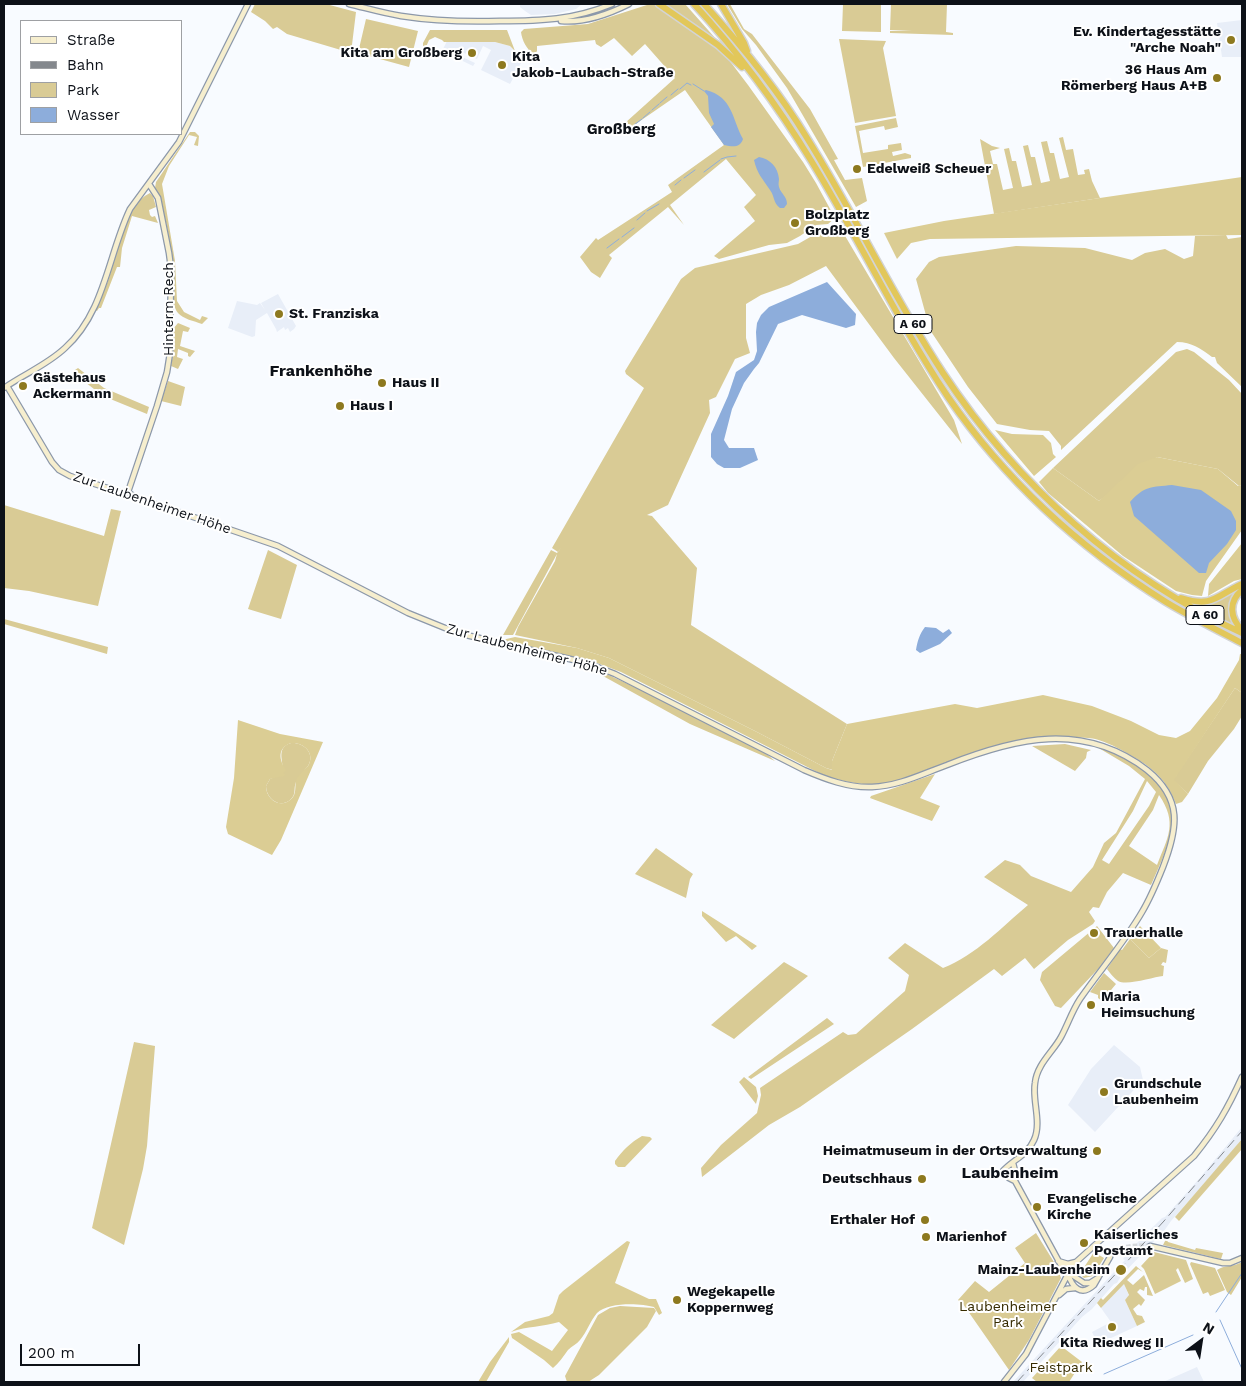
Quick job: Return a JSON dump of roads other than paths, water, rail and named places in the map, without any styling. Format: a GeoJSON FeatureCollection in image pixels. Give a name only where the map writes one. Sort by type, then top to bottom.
{"type":"FeatureCollection","features":[{"type":"Feature","properties":{"kind":"highway"},"geometry":{"type":"LineString","coordinates":[[659,4],[718,45],[759,83]]}},
{"type":"Feature","properties":{"kind":"highway","name":"A 60"},"geometry":{"type":"LineString","coordinates":[[694,4],[759,83],[784,118],[816,168],[898,316],[934,376],[968,424],[1022,487],[1074,536],[1115,568],[1167,603],[1242,643]]}},
{"type":"Feature","properties":{"kind":"highway","name":"A 60"},"geometry":{"type":"LineString","coordinates":[[704,4],[748,55],[793,115],[814,148],[906,313],[943,372],[992,440],[1050,503],[1103,548],[1170,594],[1242,631]]}},
{"type":"Feature","properties":{"kind":"highway"},"geometry":{"type":"LineString","coordinates":[[721,4],[744,43],[748,55]]}},
{"type":"Feature","properties":{"kind":"highway","name":"A 60"},"geometry":{"type":"LineString","coordinates":[[1170,594],[1203,602],[1216,598],[1242,584]]}},
{"type":"Feature","properties":{"kind":"highway"},"geometry":{"type":"LineString","coordinates":[[1242,590],[1234,599],[1232,611],[1235,622],[1242,631]]}},
{"type":"Feature","properties":{"kind":"street"},"geometry":{"type":"LineString","coordinates":[[5,387],[61,352],[69,345],[88,319],[103,287],[124,221],[130,209],[174,150],[248,4]]}},
{"type":"Feature","properties":{"kind":"street"},"geometry":{"type":"LineString","coordinates":[[349,4],[399,16],[490,22],[556,20],[573,22],[629,4]]}},
{"type":"Feature","properties":{"kind":"street"},"geometry":{"type":"LineString","coordinates":[[556,20],[591,12],[612,4]]}},
{"type":"Feature","properties":{"kind":"street","name":"Hinterm Rech"},"geometry":{"type":"LineString","coordinates":[[128,492],[157,406],[167,372],[170,353],[171,268],[158,198],[149,184]]}},
{"type":"Feature","properties":{"kind":"street","name":"Zur Laubenheimer Höhe"},"geometry":{"type":"LineString","coordinates":[[5,387],[48,455],[59,470],[70,476],[120,492],[128,492],[135,497],[278,546],[408,613],[445,628],[466,635],[587,663],[615,674],[804,770],[829,780],[862,787],[895,784],[995,748],[1032,740],[1076,739],[1087,741],[1110,749],[1132,760],[1149,772],[1167,792],[1173,806],[1175,820],[1169,849],[1144,910],[1079,1001],[1061,1038],[1038,1071],[1034,1088],[1037,1121],[1036,1136],[1029,1149],[1013,1163]]}},
{"type":"Feature","properties":{"kind":"street"},"geometry":{"type":"LineString","coordinates":[[1004,1382],[1026,1354],[1076,1262],[1194,1156],[1218,1125],[1242,1077]]}},
{"type":"Feature","properties":{"kind":"street"},"geometry":{"type":"LineString","coordinates":[[1014,1181],[1015,1171],[1013,1163],[1002,1172],[1014,1181],[1063,1269],[1068,1274],[1086,1283],[1098,1278]]}},
{"type":"Feature","properties":{"kind":"street"},"geometry":{"type":"LineString","coordinates":[[1150,1246],[1223,1263],[1230,1263],[1242,1258]]}},
{"type":"Feature","properties":{"kind":"street"},"geometry":{"type":"LineString","coordinates":[[1054,1300],[1062,1291],[1069,1288],[1084,1290],[1094,1286],[1110,1256]]}},
{"type":"Feature","properties":{"kind":"street"},"geometry":{"type":"LineString","coordinates":[[1058,1261],[1068,1264],[1076,1262]]}},
{"type":"Feature","properties":{"kind":"street"},"geometry":{"type":"LineString","coordinates":[[1068,1274],[1076,1288]]}},
{"type":"Feature","properties":{"kind":"water"},"geometry":{"type":"Polygon","coordinates":[[[704,91],[715,93],[727,103],[743,139],[740,144],[733,146],[724,145],[711,127],[714,124],[709,113],[708,96],[704,91]]]}},
{"type":"Feature","properties":{"kind":"water"},"geometry":{"type":"Polygon","coordinates":[[[759,157],[770,162],[777,171],[779,187],[787,201],[784,208],[780,208],[776,204],[772,193],[755,165],[754,160],[759,157]]]}},
{"type":"Feature","properties":{"kind":"water"},"geometry":{"type":"Polygon","coordinates":[[[827,282],[856,314],[855,325],[846,328],[802,315],[778,324],[759,363],[744,383],[732,409],[724,440],[729,448],[754,448],[758,460],[740,468],[724,468],[717,464],[711,457],[711,434],[728,396],[736,372],[754,360],[757,351],[757,323],[761,315],[769,307],[827,282]]]}},
{"type":"Feature","properties":{"kind":"water"},"geometry":{"type":"Polygon","coordinates":[[[1172,485],[1201,490],[1231,511],[1236,521],[1236,530],[1227,544],[1209,563],[1206,573],[1199,573],[1134,516],[1130,502],[1140,493],[1154,487],[1172,485]]]}},
{"type":"Feature","properties":{"kind":"water"},"geometry":{"type":"Polygon","coordinates":[[[925,627],[936,628],[943,633],[949,629],[952,633],[940,644],[920,653],[916,650],[916,647],[925,627]]]}},
{"type":"Feature","properties":{"kind":"waterway"},"geometry":{"type":"LineString","coordinates":[[680,89],[687,83],[691,85]]}},
{"type":"Feature","properties":{"kind":"waterway"},"geometry":{"type":"LineString","coordinates":[[693,84],[704,91]]}},
{"type":"Feature","properties":{"kind":"waterway"},"geometry":{"type":"LineString","coordinates":[[671,95],[678,89]]}},
{"type":"Feature","properties":{"kind":"waterway"},"geometry":{"type":"LineString","coordinates":[[660,103],[667,97]]}},
{"type":"Feature","properties":{"kind":"waterway"},"geometry":{"type":"LineString","coordinates":[[652,110],[659,104]]}},
{"type":"Feature","properties":{"kind":"waterway"},"geometry":{"type":"LineString","coordinates":[[643,118],[650,112]]}},
{"type":"Feature","properties":{"kind":"waterway"},"geometry":{"type":"LineString","coordinates":[[634,125],[642,119]]}},
{"type":"Feature","properties":{"kind":"waterway"},"geometry":{"type":"LineString","coordinates":[[721,159],[736,156]]}},
{"type":"Feature","properties":{"kind":"waterway"},"geometry":{"type":"LineString","coordinates":[[704,172],[720,160]]}},
{"type":"Feature","properties":{"kind":"waterway"},"geometry":{"type":"LineString","coordinates":[[684,178],[695,170]]}},
{"type":"Feature","properties":{"kind":"waterway"},"geometry":{"type":"LineString","coordinates":[[675,185],[681,180]]}},
{"type":"Feature","properties":{"kind":"waterway"},"geometry":{"type":"LineString","coordinates":[[647,211],[659,204]]}},
{"type":"Feature","properties":{"kind":"waterway"},"geometry":{"type":"LineString","coordinates":[[637,220],[645,213]]}},
{"type":"Feature","properties":{"kind":"waterway"},"geometry":{"type":"LineString","coordinates":[[622,237],[634,228]]}},
{"type":"Feature","properties":{"kind":"waterway"},"geometry":{"type":"LineString","coordinates":[[607,248],[619,239]]}},
{"type":"Feature","properties":{"kind":"waterway"},"geometry":{"type":"LineString","coordinates":[[1216,1312],[1242,1273]]}},
{"type":"Feature","properties":{"kind":"waterway"},"geometry":{"type":"LineString","coordinates":[[1220,1320],[1242,1369]]}},
{"type":"Feature","properties":{"kind":"waterway"},"geometry":{"type":"LineString","coordinates":[[1104,1374],[1193,1335]]}},
{"type":"Feature","properties":{"kind":"tunnel"},"geometry":{"type":"LineString","coordinates":[[1110,1257],[1123,1248],[1150,1246]]}},
{"type":"Feature","properties":{"kind":"railway"},"geometry":{"type":"LineString","coordinates":[[1017,1382],[1164,1221],[1242,1131]]}},
{"type":"Feature","properties":{"kind":"place","name":"Ev. Kindertagesstätte \"Arche Noah\""},"geometry":{"type":"Point","coordinates":[1231,40]}},
{"type":"Feature","properties":{"kind":"place","name":"Kita am Großberg"},"geometry":{"type":"Point","coordinates":[472,53]}},
{"type":"Feature","properties":{"kind":"place","name":"Kita Jakob-Laubach-Straße"},"geometry":{"type":"Point","coordinates":[502,65]}},
{"type":"Feature","properties":{"kind":"place","name":"36 Haus Am Römerberg Haus A+B"},"geometry":{"type":"Point","coordinates":[1217,78]}},
{"type":"Feature","properties":{"kind":"place","name":"Edelweiß Scheuer"},"geometry":{"type":"Point","coordinates":[857,169]}},
{"type":"Feature","properties":{"kind":"place","name":"Bolzplatz Großberg"},"geometry":{"type":"Point","coordinates":[795,223]}},
{"type":"Feature","properties":{"kind":"place","name":"St. Franziska"},"geometry":{"type":"Point","coordinates":[279,314]}},
{"type":"Feature","properties":{"kind":"place","name":"Haus II"},"geometry":{"type":"Point","coordinates":[382,383]}},
{"type":"Feature","properties":{"kind":"place","name":"Gästehaus Ackermann"},"geometry":{"type":"Point","coordinates":[23,386]}},
{"type":"Feature","properties":{"kind":"place","name":"Haus I"},"geometry":{"type":"Point","coordinates":[340,406]}},
{"type":"Feature","properties":{"kind":"place","name":"Trauerhalle"},"geometry":{"type":"Point","coordinates":[1094,933]}},
{"type":"Feature","properties":{"kind":"place","name":"Maria Heimsuchung"},"geometry":{"type":"Point","coordinates":[1091,1005]}},
{"type":"Feature","properties":{"kind":"place","name":"Grundschule Laubenheim"},"geometry":{"type":"Point","coordinates":[1104,1092]}},
{"type":"Feature","properties":{"kind":"place","name":"Heimatmuseum in der Ortsverwaltung"},"geometry":{"type":"Point","coordinates":[1097,1151]}},
{"type":"Feature","properties":{"kind":"place","name":"Deutschhaus"},"geometry":{"type":"Point","coordinates":[922,1179]}},
{"type":"Feature","properties":{"kind":"place","name":"Evangelische Kirche"},"geometry":{"type":"Point","coordinates":[1037,1207]}},
{"type":"Feature","properties":{"kind":"place","name":"Erthaler Hof"},"geometry":{"type":"Point","coordinates":[925,1220]}},
{"type":"Feature","properties":{"kind":"place","name":"Marienhof"},"geometry":{"type":"Point","coordinates":[926,1237]}},
{"type":"Feature","properties":{"kind":"place","name":"Kaiserliches Postamt"},"geometry":{"type":"Point","coordinates":[1084,1243]}},
{"type":"Feature","properties":{"kind":"place","name":"Mainz-Laubenheim"},"geometry":{"type":"Point","coordinates":[1121,1270]}},
{"type":"Feature","properties":{"kind":"place","name":"Wegekapelle Koppernweg"},"geometry":{"type":"Point","coordinates":[677,1300]}},
{"type":"Feature","properties":{"kind":"place","name":"Kita Riedweg II"},"geometry":{"type":"Point","coordinates":[1112,1327]}},
{"type":"Feature","properties":{"kind":"district","name":"Großberg"},"geometry":{"type":"Point","coordinates":[621,130]}},
{"type":"Feature","properties":{"kind":"district","name":"Frankenhöhe"},"geometry":{"type":"Point","coordinates":[321,371]}},
{"type":"Feature","properties":{"kind":"district","name":"Laubenheim"},"geometry":{"type":"Point","coordinates":[1010,1173]}},
{"type":"Feature","properties":{"kind":"park label","name":"Laubenheimer Park"},"geometry":{"type":"Point","coordinates":[1008,1315]}},
{"type":"Feature","properties":{"kind":"park label","name":"Feistpark"},"geometry":{"type":"Point","coordinates":[1061,1368]}}]}
